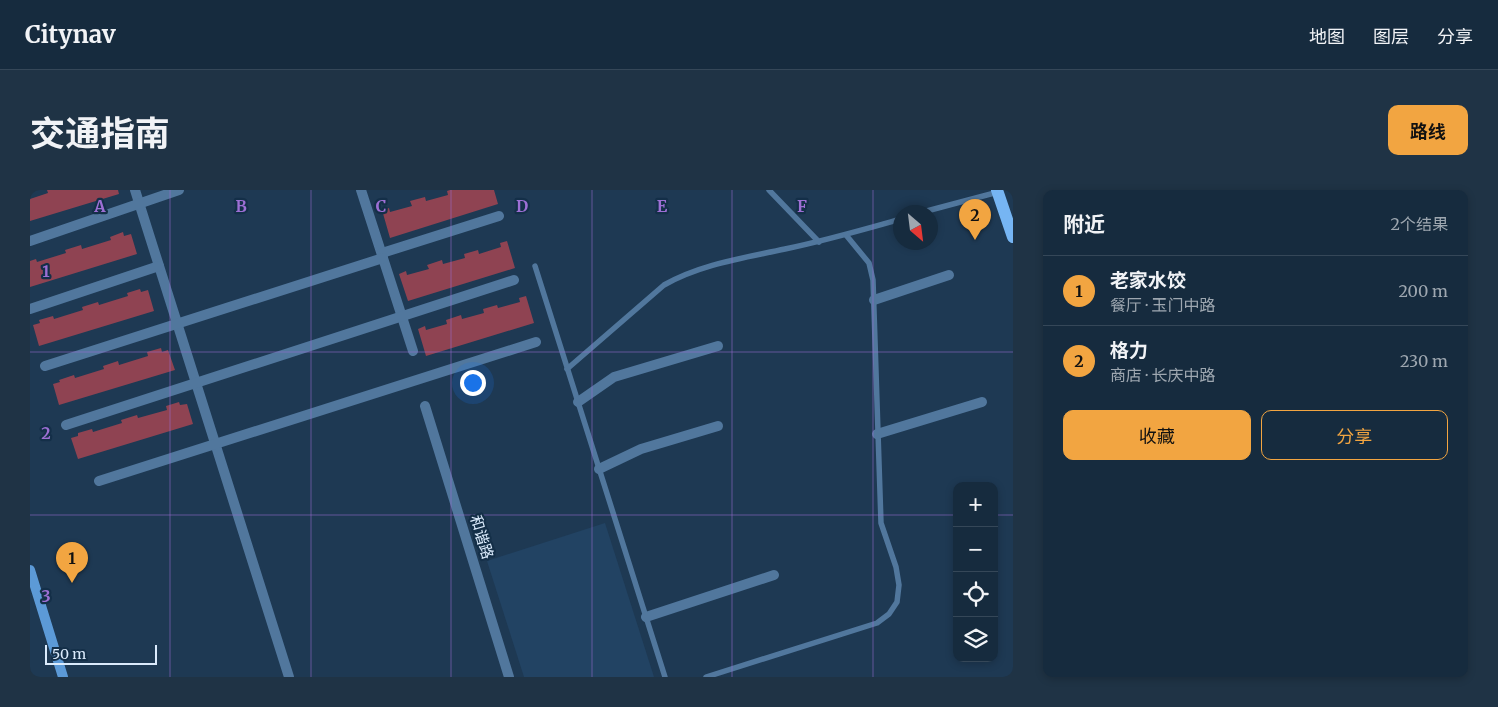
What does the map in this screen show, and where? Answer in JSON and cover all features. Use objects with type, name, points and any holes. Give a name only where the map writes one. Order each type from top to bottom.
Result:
[{"type":"main road","points":[[998,191],[1013,237]]},
{"type":"street","points":[[134,190],[289,677]]},
{"type":"street","points":[[30,241],[179,190]]},
{"type":"street","points":[[361,190],[413,351]]},
{"type":"street","points":[[45,366],[383,256],[499,216]]},
{"type":"street","points":[[30,309],[159,266]]},
{"type":"street","points":[[874,300],[949,275]]},
{"type":"street","points":[[66,425],[514,280]]},
{"type":"street","points":[[99,482],[536,342]]},
{"type":"street","points":[[578,402],[614,377],[718,346]]},
{"type":"street","points":[[877,434],[982,402]]},
{"type":"street","name":"和谐路","points":[[425,406],[510,677]]},
{"type":"street","points":[[599,469],[641,449],[718,426]]},
{"type":"street","points":[[30,570],[63,677]]},
{"type":"street","points":[[646,617],[774,575]]},
{"type":"lane","points":[[769,190],[819,242]]},
{"type":"lane","points":[[938,208],[998,191]]},
{"type":"lane","points":[[567,369],[664,285],[681,276],[706,267],[819,242],[893,221]]},
{"type":"lane","points":[[706,677],[877,623],[897,602],[899,585],[896,566],[881,523],[873,280],[868,263],[846,235]]},
{"type":"lane","points":[[535,266],[665,677]]},
{"type":"shaded area","points":[[605,523],[654,677],[524,677],[487,561]]},
{"type":"building","points":[[47,190],[118,190],[119,194],[30,221],[30,199],[48,193]]},
{"type":"building","points":[[494,190],[498,204],[390,238],[382,210],[389,208],[390,212],[412,206],[410,201],[425,197],[426,201],[448,195],[447,191]]},
{"type":"building","points":[[123,232],[124,236],[131,234],[137,254],[30,287],[30,261],[36,259],[37,262],[66,253],[65,250],[81,245],[82,249],[111,240],[110,237]]},
{"type":"building","points":[[507,241],[515,268],[408,301],[399,274],[406,271],[407,275],[429,269],[427,265],[442,260],[443,264],[465,258],[464,254],[478,250],[479,254],[501,247],[500,243]]},
{"type":"building","points":[[140,289],[141,292],[148,290],[154,311],[39,346],[33,325],[40,323],[39,320],[53,316],[54,319],[83,310],[82,307],[98,302],[99,305],[128,296],[127,293]]},
{"type":"building","points":[[526,296],[534,323],[426,356],[418,329],[425,326],[426,330],[447,324],[446,320],[461,315],[462,319],[484,313],[483,309],[497,305],[498,308],[520,302],[519,298]]},
{"type":"building","points":[[161,348],[162,352],[168,350],[175,370],[59,405],[53,384],[60,382],[59,380],[74,375],[75,378],[104,369],[103,366],[118,361],[119,365],[148,356],[147,352]]},
{"type":"building","points":[[179,402],[180,405],[187,404],[193,424],[78,459],[71,438],[78,436],[78,433],[92,429],[93,432],[122,423],[121,420],[137,415],[138,418],[167,410],[166,406]]},
{"type":"place","name":"格力","points":[[975,240]]},
{"type":"place","name":"老家水饺","points":[[72,583]]}]
